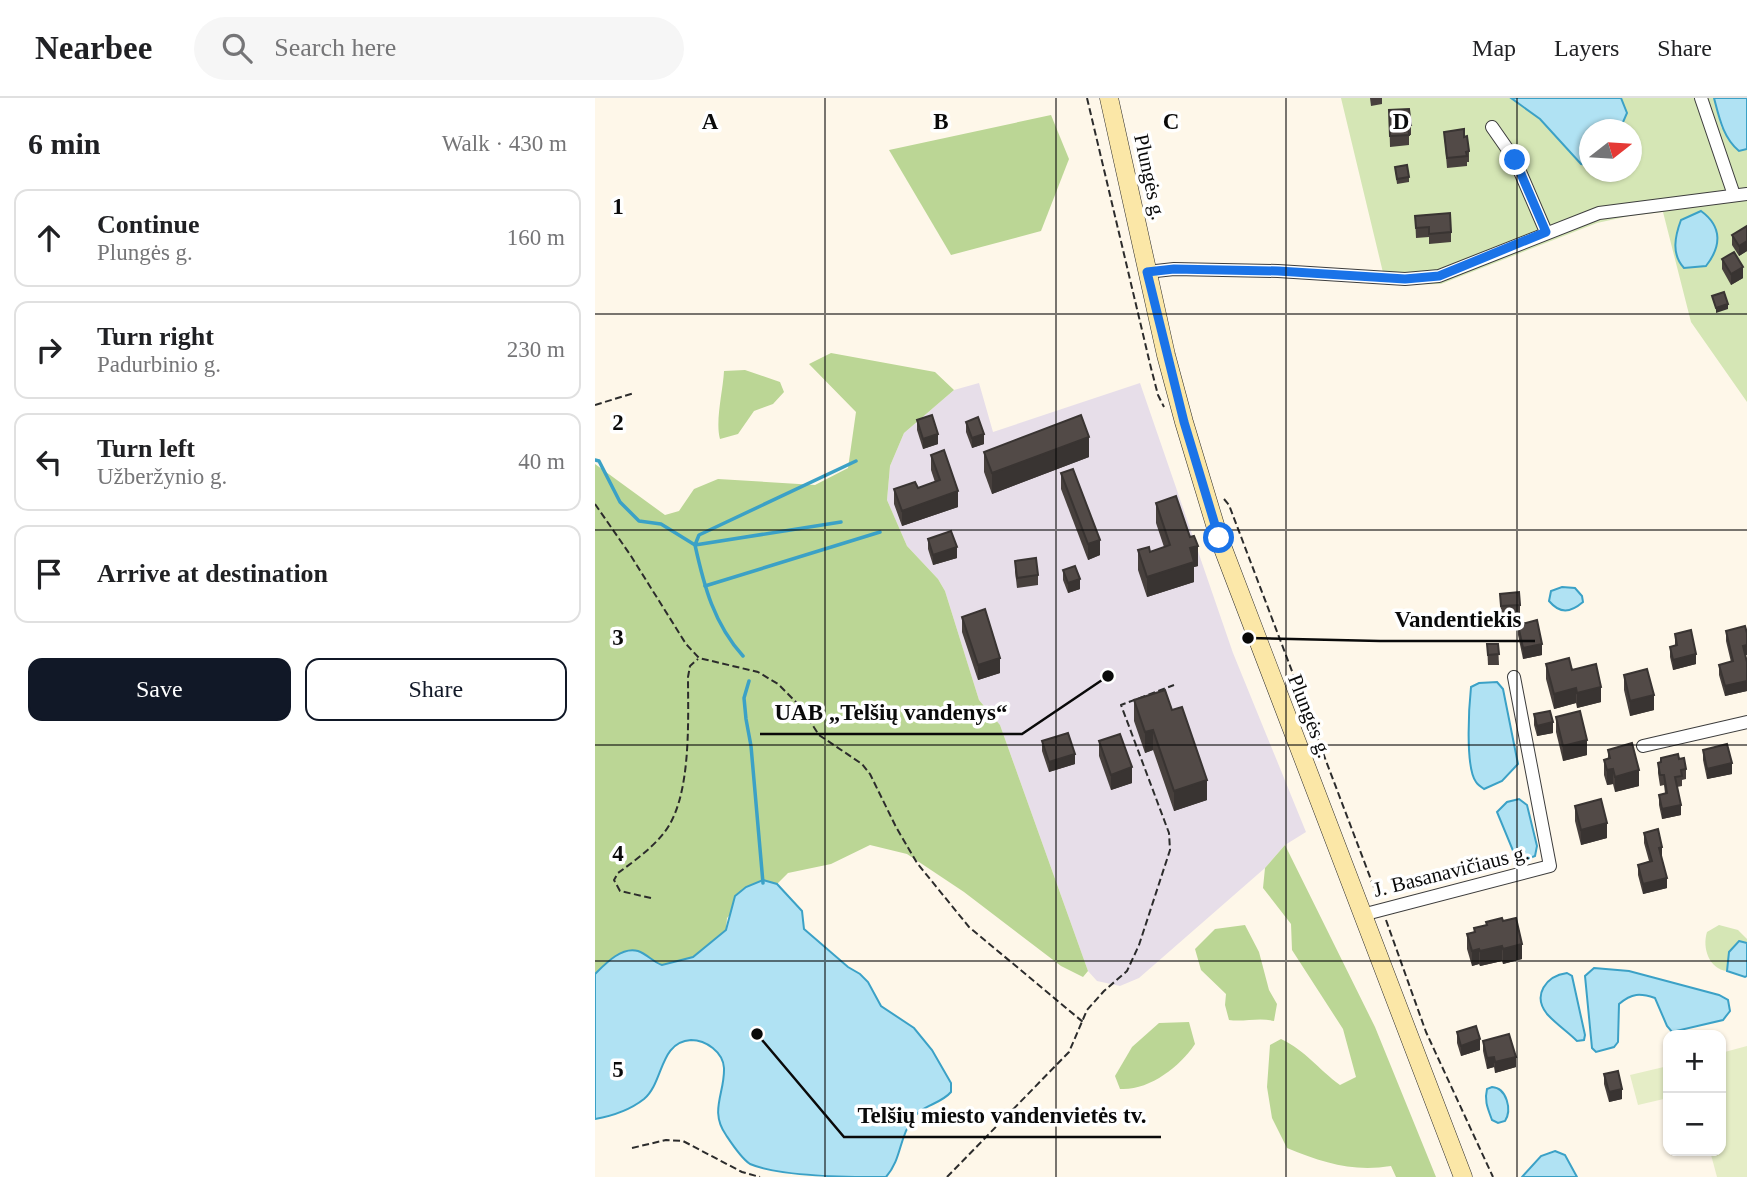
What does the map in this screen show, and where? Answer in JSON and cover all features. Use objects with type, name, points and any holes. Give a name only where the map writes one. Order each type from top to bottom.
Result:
[{"type":"main road","name":"Plungės g.","points":[[1109,98],[1147,272],[1184,422],[1207,498],[1239,595],[1463,1177]]},
{"type":"street","points":[[1147,272],[1174,269],[1278,271],[1405,279],[1439,276],[1598,213],[1741,195],[1700,98]]},
{"type":"street","points":[[1492,127],[1515,160],[1546,232]]},
{"type":"street","name":"J. Basanavičiaus g.","points":[[1362,915],[1550,866],[1514,677]]},
{"type":"street","points":[[1643,746],[1747,722]]},
{"type":"path","points":[[1087,98],[1154,381],[1161,402],[1168,412]]},
{"type":"path","points":[[595,405],[633,393]]},
{"type":"path","points":[[1207,498],[1219,496],[1229,505],[1426,1032],[1493,1177]]},
{"type":"path","points":[[595,504],[686,644],[699,658],[758,672],[778,684],[800,706],[819,735],[862,764],[870,774],[917,863],[969,927],[1083,1021]]},
{"type":"path","points":[[651,898],[620,891],[614,880],[618,873],[663,834],[673,819],[684,770],[688,677],[690,666],[699,658]]},
{"type":"path","points":[[947,1177],[1069,1052],[1087,1010],[1127,971],[1139,945],[1170,850],[1169,833],[1121,705],[1174,685]]},
{"type":"path","points":[[632,1148],[666,1140],[683,1141],[742,1172],[760,1177]]},
{"type":"shaded area","points":[[979,383],[993,432],[1140,383],[1233,653],[1306,832],[1285,845],[1265,868],[1139,978],[1120,986],[1097,981],[1088,971],[1000,725],[979,700],[945,591],[938,579],[907,546],[887,500],[890,466],[904,433],[954,390]]},
{"type":"green space","points":[[1341,98],[1511,98],[1540,119],[1579,162],[1579,182],[1642,182],[1642,119],[1624,119],[1627,113],[1621,98],[1714,98],[1721,127],[1739,151],[1747,149],[1747,402],[1691,322],[1663,212],[1597,223],[1441,284],[1386,285]]},
{"type":"green space","points":[[1051,115],[1069,159],[1041,231],[951,255],[889,150]]},
{"type":"green space","points":[[831,353],[935,372],[954,390],[904,433],[890,466],[887,500],[907,546],[938,579],[945,591],[979,700],[1000,725],[1088,971],[1083,977],[1061,966],[964,892],[907,854],[870,845],[831,864],[788,873],[777,884],[763,880],[727,918],[726,930],[693,957],[662,965],[646,956],[620,954],[595,974],[595,464],[665,515],[679,511],[694,489],[718,479],[815,485],[848,468],[856,412],[809,364]]},
{"type":"green space","points":[[745,370],[780,382],[784,392],[773,404],[754,411],[738,434],[720,439],[719,415],[724,371]]},
{"type":"green space","points":[[1285,845],[1375,1027],[1436,1177],[1396,1177],[1391,1166],[1351,1167],[1313,1158],[1287,1148],[1272,1118],[1267,1087],[1270,1045],[1281,1039],[1298,1049],[1340,1085],[1356,1077],[1343,1029],[1292,950],[1291,924],[1263,888],[1265,868]]},
{"type":"green space","points":[[1245,925],[1259,952],[1269,990],[1277,1004],[1274,1021],[1229,1020],[1225,1005],[1226,994],[1201,970],[1195,949],[1215,929]]},
{"type":"green space","points":[[1719,925],[1738,930],[1747,939],[1747,943],[1739,941],[1729,952],[1727,971],[1711,962],[1706,951],[1707,932]]},
{"type":"green space","points":[[1189,1022],[1195,1044],[1181,1061],[1152,1082],[1131,1089],[1120,1089],[1115,1076],[1132,1047],[1159,1023]]},
{"type":"green space","points":[[1747,1046],[1747,1177],[1717,1177],[1711,1156],[1726,1156],[1726,1052]]},
{"type":"green space","points":[[1663,1067],[1663,1099],[1638,1105],[1630,1075]]},
{"type":"water","points":[[1511,98],[1621,98],[1627,113],[1624,119],[1579,119],[1579,162],[1540,119]]},
{"type":"water","points":[[1714,98],[1747,98],[1747,149],[1739,151],[1729,140],[1722,127]]},
{"type":"water","points":[[1701,211],[1716,230],[1715,252],[1706,266],[1684,268],[1676,251],[1679,226],[1681,220]]},
{"type":"water","points":[[1562,587],[1575,588],[1582,596],[1583,602],[1569,610],[1557,608],[1549,601],[1551,591]]},
{"type":"water","points":[[1497,682],[1503,689],[1518,764],[1502,781],[1484,789],[1476,782],[1470,764],[1471,687],[1479,683]]},
{"type":"water","points":[[1519,799],[1527,805],[1537,846],[1535,856],[1525,860],[1516,858],[1497,812],[1507,802]]},
{"type":"water","points":[[763,880],[777,884],[802,911],[804,929],[868,982],[881,1006],[914,1028],[932,1050],[951,1083],[951,1092],[919,1112],[911,1121],[895,1164],[886,1177],[797,1174],[750,1164],[740,1155],[721,1126],[718,1110],[724,1068],[721,1057],[713,1048],[697,1041],[681,1042],[673,1048],[644,1099],[621,1112],[595,1119],[595,974],[614,957],[626,951],[638,951],[662,965],[693,957],[726,930],[735,896],[746,887]]},
{"type":"water","points":[[1739,941],[1747,943],[1745,977],[1727,971],[1729,952]]},
{"type":"water","points":[[1594,968],[1629,971],[1719,995],[1728,1000],[1730,1011],[1723,1020],[1670,1030],[1655,998],[1632,996],[1619,1004],[1618,1042],[1614,1047],[1596,1052],[1592,1048],[1585,976]]},
{"type":"water","points":[[1567,973],[1572,976],[1584,1040],[1577,1041],[1554,1021],[1547,1014],[1541,1000],[1541,993],[1547,982]]},
{"type":"water","points":[[1492,1087],[1505,1095],[1508,1106],[1505,1121],[1498,1123],[1492,1120],[1486,1101],[1487,1089]]},
{"type":"water","points":[[1555,1151],[1565,1155],[1577,1177],[1522,1177],[1541,1156]]},
{"type":"building","points":[[1409,109],[1409,135],[1390,136],[1389,110]]},
{"type":"building","points":[[1464,129],[1469,151],[1466,152],[1467,156],[1447,158],[1444,132]]},
{"type":"building","points":[[1407,165],[1409,177],[1397,179],[1395,167]]},
{"type":"building","points":[[1450,213],[1451,232],[1429,234],[1429,227],[1416,228],[1415,216]]},
{"type":"building","points":[[1747,226],[1747,241],[1739,246],[1732,235]]},
{"type":"building","points":[[1734,252],[1743,267],[1731,274],[1722,259]]},
{"type":"building","points":[[1724,292],[1728,304],[1716,308],[1712,296]]},
{"type":"building","points":[[932,415],[938,434],[923,439],[917,420]]},
{"type":"building","points":[[1081,415],[1089,437],[992,473],[984,452]]},
{"type":"building","points":[[978,417],[984,434],[972,438],[966,422]]},
{"type":"building","points":[[944,450],[958,491],[902,511],[894,489],[915,482],[918,488],[940,480],[931,455]]},
{"type":"building","points":[[1073,469],[1100,540],[1088,544],[1061,473]]},
{"type":"building","points":[[1176,496],[1190,537],[1194,536],[1198,546],[1190,548],[1194,562],[1147,577],[1138,550],[1149,547],[1150,552],[1170,545],[1156,503]]},
{"type":"building","points":[[951,531],[957,547],[933,555],[928,539]]},
{"type":"building","points":[[1036,558],[1038,575],[1017,578],[1015,561]]},
{"type":"building","points":[[1075,566],[1080,579],[1068,583],[1063,570]]},
{"type":"building","points":[[1519,592],[1520,605],[1501,606],[1500,594]]},
{"type":"building","points":[[985,609],[1000,658],[978,665],[962,617]]},
{"type":"building","points":[[1537,620],[1542,644],[1523,648],[1518,625]]},
{"type":"building","points":[[1745,626],[1747,645],[1743,646],[1747,662],[1747,681],[1725,686],[1719,665],[1733,661],[1726,631]]},
{"type":"building","points":[[1691,630],[1696,654],[1673,660],[1670,647],[1677,645],[1675,634]]},
{"type":"building","points":[[1487,644],[1498,644],[1499,654],[1488,655]]},
{"type":"building","points":[[1569,658],[1572,670],[1596,664],[1601,687],[1577,693],[1576,688],[1554,694],[1546,664]]},
{"type":"building","points":[[1647,669],[1654,695],[1630,701],[1624,675]]},
{"type":"building","points":[[1165,690],[1172,710],[1182,707],[1207,780],[1174,791],[1153,730],[1145,732],[1134,700]]},
{"type":"building","points":[[1550,711],[1553,722],[1537,726],[1534,714]]},
{"type":"building","points":[[1580,711],[1587,740],[1563,746],[1556,717]]},
{"type":"building","points":[[1068,733],[1075,754],[1049,762],[1042,741]]},
{"type":"building","points":[[1120,734],[1132,767],[1111,775],[1099,741]]},
{"type":"building","points":[[1632,743],[1639,770],[1615,777],[1613,769],[1607,770],[1604,760],[1610,758],[1608,750]]},
{"type":"building","points":[[1727,744],[1732,763],[1707,769],[1703,750]]},
{"type":"building","points":[[1678,754],[1679,759],[1684,758],[1686,769],[1681,770],[1682,776],[1675,777],[1681,805],[1662,809],[1659,795],[1667,793],[1664,775],[1660,775],[1658,763],[1661,758]]},
{"type":"building","points":[[1601,799],[1607,823],[1581,830],[1575,806]]},
{"type":"building","points":[[1658,829],[1662,847],[1659,848],[1667,878],[1643,884],[1638,865],[1652,861],[1644,833]]},
{"type":"building","points":[[1502,918],[1503,921],[1516,918],[1522,944],[1503,949],[1502,946],[1472,951],[1467,934],[1475,932],[1474,928],[1487,925],[1486,922]]},
{"type":"building","points":[[1476,1026],[1480,1039],[1461,1046],[1457,1032]]},
{"type":"building","points":[[1509,1034],[1516,1057],[1495,1062],[1494,1057],[1487,1058],[1483,1041]]},
{"type":"building","points":[[1618,1071],[1622,1089],[1609,1092],[1604,1074]]},
{"type":"waterway","points":[[595,460],[599,461],[620,502],[639,521],[661,524],[695,545],[706,590],[717,618],[743,656]]},
{"type":"waterway","points":[[841,522],[695,545],[699,535],[856,461]]},
{"type":"waterway","points":[[705,586],[880,532]]},
{"type":"waterway","points":[[749,681],[744,698],[763,883]]},
{"type":"place","name":"Vandentiekis","points":[[1248,638]]},
{"type":"place","name":"UAB „Telšių vandenys“","points":[[1108,676]]},
{"type":"place","name":"Telšių miesto vandenvietės tv.","points":[[757,1034]]},
{"type":"route","points":[[1219,538],[1184,422],[1147,272],[1174,269],[1278,271],[1405,279],[1439,276],[1546,232],[1515,160]]}]
